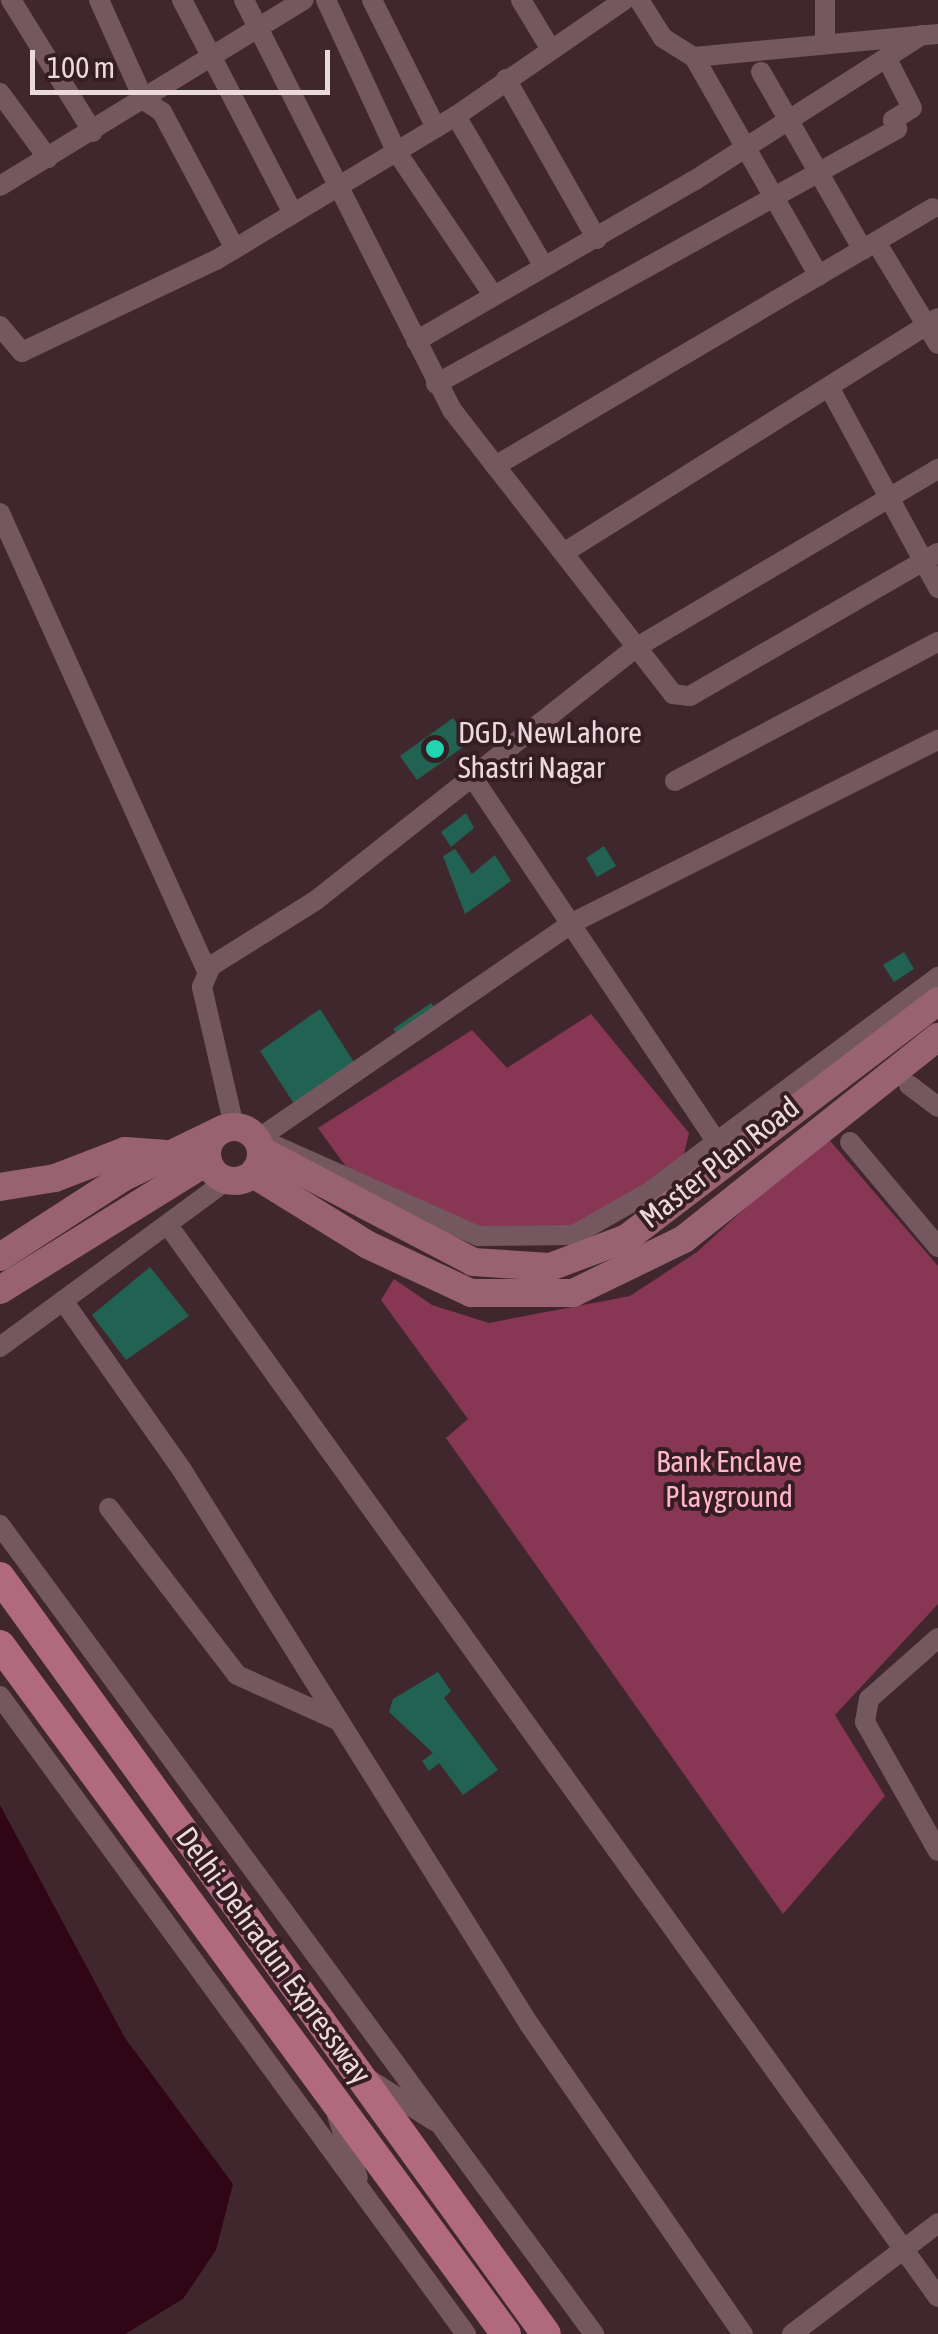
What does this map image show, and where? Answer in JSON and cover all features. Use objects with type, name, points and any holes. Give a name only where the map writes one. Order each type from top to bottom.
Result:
[{"type":"highway","name":"Delhi-Dehradun Expressway","points":[[0,1577],[546,2334]]},
{"type":"highway","name":"Delhi-Dehradun Expressway","points":[[0,1646],[332,2101],[376,2185],[506,2334]]},
{"type":"main road","points":[[0,1186],[55,1178],[125,1151],[238,1151],[472,1262],[550,1267],[627,1238],[774,1111],[938,1001]]},
{"type":"main road","name":"Master Plan Road","points":[[238,1151],[368,1246],[471,1293],[572,1293],[684,1238],[938,1037]]},
{"type":"main road","points":[[0,1290],[238,1151]]},
{"type":"main road","points":[[0,1258],[164,1154]]},
{"type":"street","points":[[11,0],[93,132]]},
{"type":"street","points":[[100,0],[144,100],[162,112],[235,249]]},
{"type":"street","points":[[182,0],[293,213]]},
{"type":"street","points":[[244,0],[436,384],[494,466],[673,694],[690,696],[931,558]]},
{"type":"street","points":[[0,186],[304,0]]},
{"type":"street","points":[[326,0],[396,151],[492,295]]},
{"type":"street","points":[[372,0],[436,128]]},
{"type":"street","points":[[521,0],[550,48]]},
{"type":"street","points":[[0,326],[22,352],[235,249],[456,116],[624,0]]},
{"type":"street","points":[[639,0],[663,38],[694,57],[819,276]]},
{"type":"street","points":[[825,0],[825,43]]},
{"type":"street","points":[[694,57],[930,34]]},
{"type":"street","points":[[416,341],[597,239],[930,34]]},
{"type":"street","points":[[436,384],[822,177],[897,129],[893,120],[912,108],[887,59]]},
{"type":"street","points":[[565,552],[829,387],[934,329],[822,177],[761,72]]},
{"type":"street","points":[[506,79],[597,239]]},
{"type":"street","points":[[0,93],[48,158]]},
{"type":"street","points":[[456,116],[543,266]]},
{"type":"street","points":[[494,466],[933,208]]},
{"type":"street","points":[[829,387],[888,500],[931,558],[938,588]]},
{"type":"street","points":[[238,1151],[202,987],[207,971],[472,778],[637,646],[938,469]]},
{"type":"street","points":[[0,513],[207,971]]},
{"type":"street","points":[[675,781],[938,642]]},
{"type":"street","points":[[0,1348],[170,1228],[238,1151],[572,923],[938,740]]},
{"type":"street","points":[[472,778],[716,1141]]},
{"type":"street","points":[[238,1151],[311,1156],[406,1210],[516,1241],[574,1235],[716,1141],[774,1111],[938,976]]},
{"type":"street","points":[[909,1085],[938,1107]]},
{"type":"street","points":[[850,1142],[938,1247]]},
{"type":"street","points":[[170,1228],[938,2297]]},
{"type":"street","points":[[64,1302],[182,1470],[336,1720],[743,2334]]},
{"type":"street","points":[[109,1508],[237,1675],[336,1720]]},
{"type":"street","points":[[0,1525],[594,2334]]},
{"type":"street","points":[[938,1638],[869,1700],[865,1722],[938,1851]]},
{"type":"street","points":[[0,1696],[311,2125],[376,2185]]},
{"type":"street","points":[[392,2056],[412,2145]]},
{"type":"street","points":[[364,2077],[443,2127]]},
{"type":"street","points":[[332,2101],[348,2150]]},
{"type":"street","points":[[311,2125],[348,2150],[376,2185],[466,2334]]},
{"type":"street","points":[[792,2334],[907,2251],[938,2223]]},
{"type":"green space","points":[[591,1014],[689,1133],[682,1162],[574,1235],[499,1240],[347,1168],[318,1128],[472,1030],[507,1068]]},
{"type":"green space","name":"Bank Enclave Playground","points":[[825,1135],[938,1266],[938,1604],[835,1715],[885,1796],[783,1914],[446,1438],[468,1419],[381,1300],[394,1279],[432,1305],[489,1323],[630,1296],[697,1252]]},
{"type":"shaded area","points":[[0,1805],[125,2038],[233,2184],[216,2250],[183,2299],[125,2334],[0,2334]]},
{"type":"building","name":"DGD, NewLahore Shastri Nagar","points":[[453,718],[470,742],[417,780],[400,756]]},
{"type":"building","points":[[466,813],[474,828],[451,847],[441,832]]},
{"type":"building","points":[[604,846],[616,866],[597,877],[586,858]]},
{"type":"building","points":[[455,849],[472,874],[495,855],[511,881],[465,914],[443,856]]},
{"type":"building","points":[[904,952],[914,969],[894,982],[883,965]]},
{"type":"building","points":[[431,1003],[439,1013],[401,1039],[393,1029]]},
{"type":"building","points":[[320,1009],[359,1070],[298,1110],[260,1051]]},
{"type":"building","points":[[150,1267],[189,1316],[126,1360],[92,1315]]},
{"type":"building","points":[[438,1672],[451,1691],[444,1698],[498,1770],[463,1795],[439,1763],[429,1771],[422,1761],[433,1753],[389,1712],[393,1699]]},
{"type":"place","name":"DGD, NewLahore Shastri Nagar","points":[[435,749]]}]
